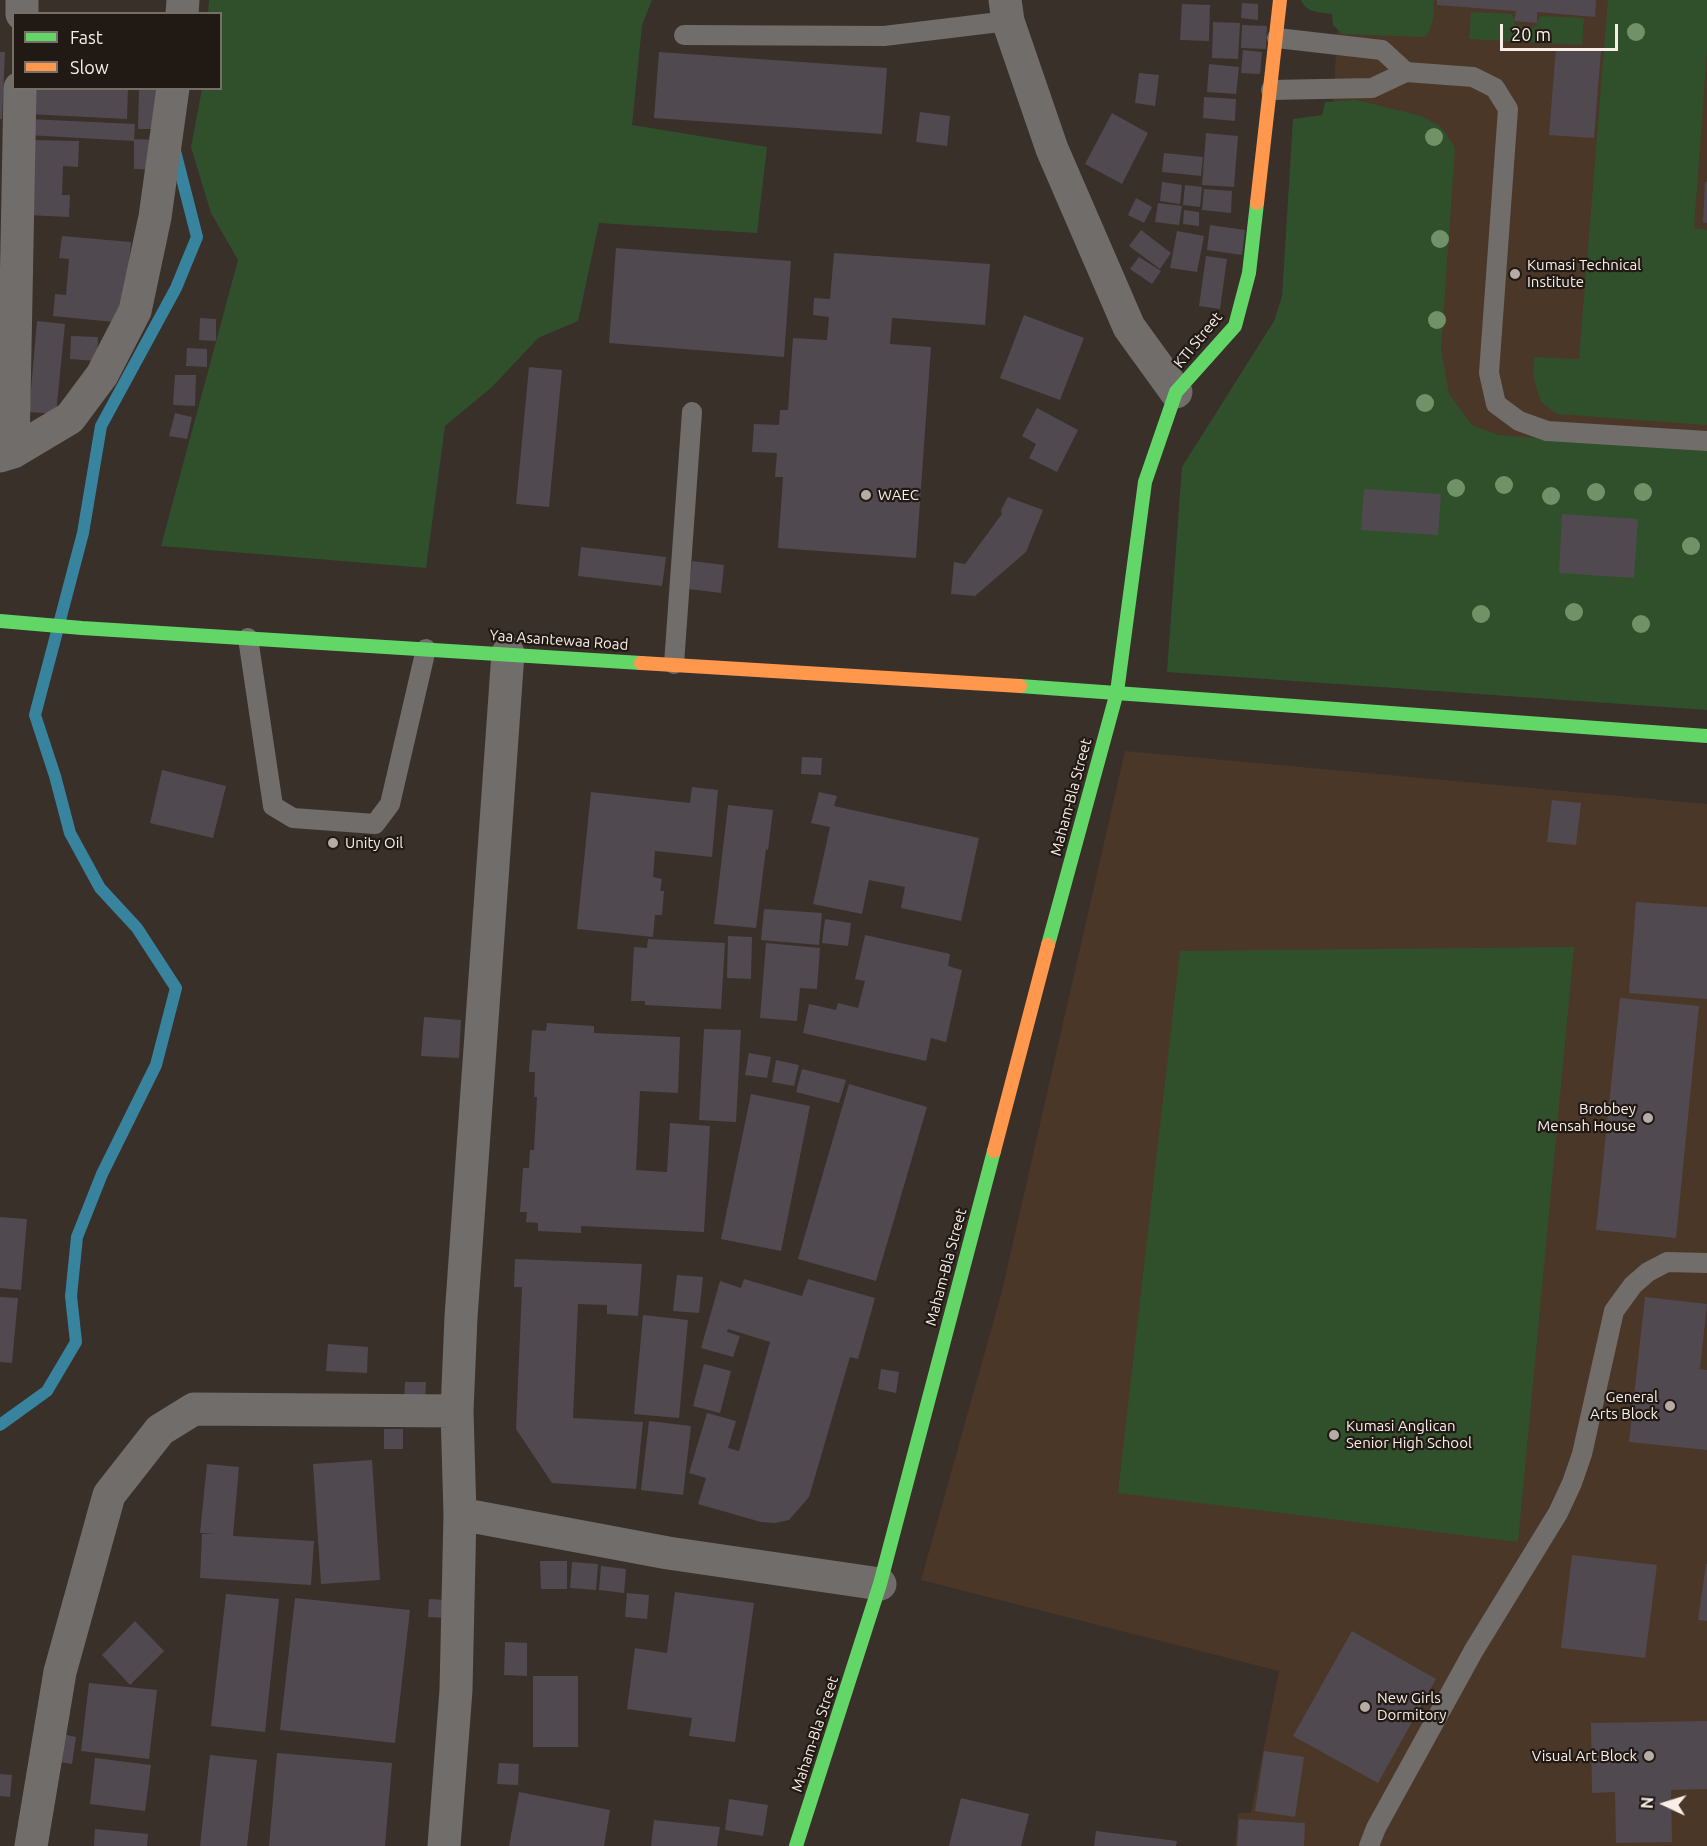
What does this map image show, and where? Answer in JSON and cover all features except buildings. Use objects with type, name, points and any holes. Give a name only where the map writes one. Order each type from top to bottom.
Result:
[{"type":"street","name":"KTI Street","points":[[1117,693],[1145,482],[1176,392],[1235,326],[1249,273],[1280,0]]},
{"type":"street","points":[[1007,10],[1052,149],[1129,327],[1176,392]]},
{"type":"street","points":[[7,454],[20,90]]},
{"type":"street","points":[[7,454],[70,418],[102,375],[135,311],[155,217],[174,90]]},
{"type":"street","name":"Yaa Asantewaa Road","points":[[1,621],[1117,693],[1707,736]]},
{"type":"street","points":[[444,1846],[456,1690],[460,1514],[457,1412],[461,1317],[508,653]]},
{"type":"street","name":"Maham-Bla Street","points":[[796,1846],[880,1584],[1117,693]]},
{"type":"street","points":[[31,1846],[60,1672],[110,1495],[160,1430],[194,1409],[457,1412]]},
{"type":"street","points":[[460,1514],[668,1553],[880,1584]]},
{"type":"lane","points":[[684,35],[884,36],[1007,10]]},
{"type":"lane","points":[[1277,38],[1382,50],[1406,72]]},
{"type":"lane","points":[[1271,90],[1372,88],[1406,72],[1473,77],[1495,88],[1508,109],[1489,373],[1496,404],[1519,421],[1546,431],[1707,441]]},
{"type":"lane","points":[[674,664],[692,412]]},
{"type":"lane","points":[[248,638],[273,807],[293,818],[375,824],[390,804],[426,649]]},
{"type":"lane","points":[[1369,1846],[1376,1828],[1474,1650],[1558,1513],[1572,1483],[1582,1454],[1614,1311],[1633,1285],[1657,1267],[1667,1262],[1707,1263]]},
{"type":"shaded area","name":"Kumasi Technical Institute","points":[[1339,0],[1707,0],[1707,662],[1308,547]]},
{"type":"shaded area","name":"Kumasi Anglican Senior High School","points":[[1125,751],[1707,804],[1707,1846],[1235,1846],[1238,1813],[1251,1813],[1279,1671],[921,1580],[1002,1291]]},
{"type":"green space","points":[[209,0],[652,0],[642,25],[632,125],[767,147],[757,233],[599,223],[578,321],[538,338],[492,387],[445,426],[426,568],[161,546],[238,260],[211,213],[191,147],[202,90],[222,90],[222,12],[208,12]]},
{"type":"green space","points":[[1301,0],[1434,0],[1433,20],[1424,37],[1343,34],[1333,25],[1332,14],[1310,10]]},
{"type":"green space","points":[[1608,0],[1707,0],[1707,50],[1694,228],[1707,230],[1707,425],[1557,414],[1541,402],[1533,377],[1534,357],[1579,359]]},
{"type":"green space","points":[[1471,12],[1512,14],[1515,24],[1526,30],[1536,26],[1540,16],[1584,18],[1582,45],[1469,39]]},
{"type":"green space","points":[[1356,100],[1422,116],[1442,128],[1455,148],[1441,350],[1449,394],[1472,425],[1498,435],[1707,451],[1707,710],[1167,672],[1182,467],[1274,321],[1282,297],[1293,119],[1322,115],[1325,102]]},
{"type":"green space","points":[[1574,947],[1518,1542],[1118,1493],[1180,951]]},
{"type":"waterway","points":[[0,1425],[47,1391],[76,1342],[71,1296],[77,1237],[102,1174],[156,1065],[176,988],[137,928],[100,888],[70,833],[55,776],[35,715],[83,533],[101,426],[176,288],[197,237],[175,151]]},
{"type":"traffic: fast","points":[[1048,945],[1117,692],[1145,482],[1176,392],[1235,326],[1249,273],[1257,203]]},
{"type":"traffic: fast","points":[[0,621],[641,663]]},
{"type":"traffic: fast","points":[[1020,686],[1707,736]]},
{"type":"traffic: fast","points":[[796,1846],[880,1584],[994,1151]]},
{"type":"traffic: slow","points":[[1257,203],[1280,0]]},
{"type":"traffic: slow","points":[[641,663],[1020,686]]},
{"type":"traffic: slow","points":[[994,1151],[1048,945]]},
{"type":"place","name":"Kumasi Technical Institute","points":[[1515,274]]},
{"type":"place","name":"WAEC","points":[[866,495]]},
{"type":"place","name":"Unity Oil","points":[[333,843]]},
{"type":"place","name":"Brobbey Mensah House","points":[[1648,1118]]},
{"type":"place","name":"General Arts Block","points":[[1670,1406]]},
{"type":"place","name":"Kumasi Anglican Senior High School","points":[[1334,1435]]},
{"type":"place","name":"New Girls Dormitory","points":[[1365,1707]]},
{"type":"place","name":"Visual Art Block","points":[[1649,1756]]}]
